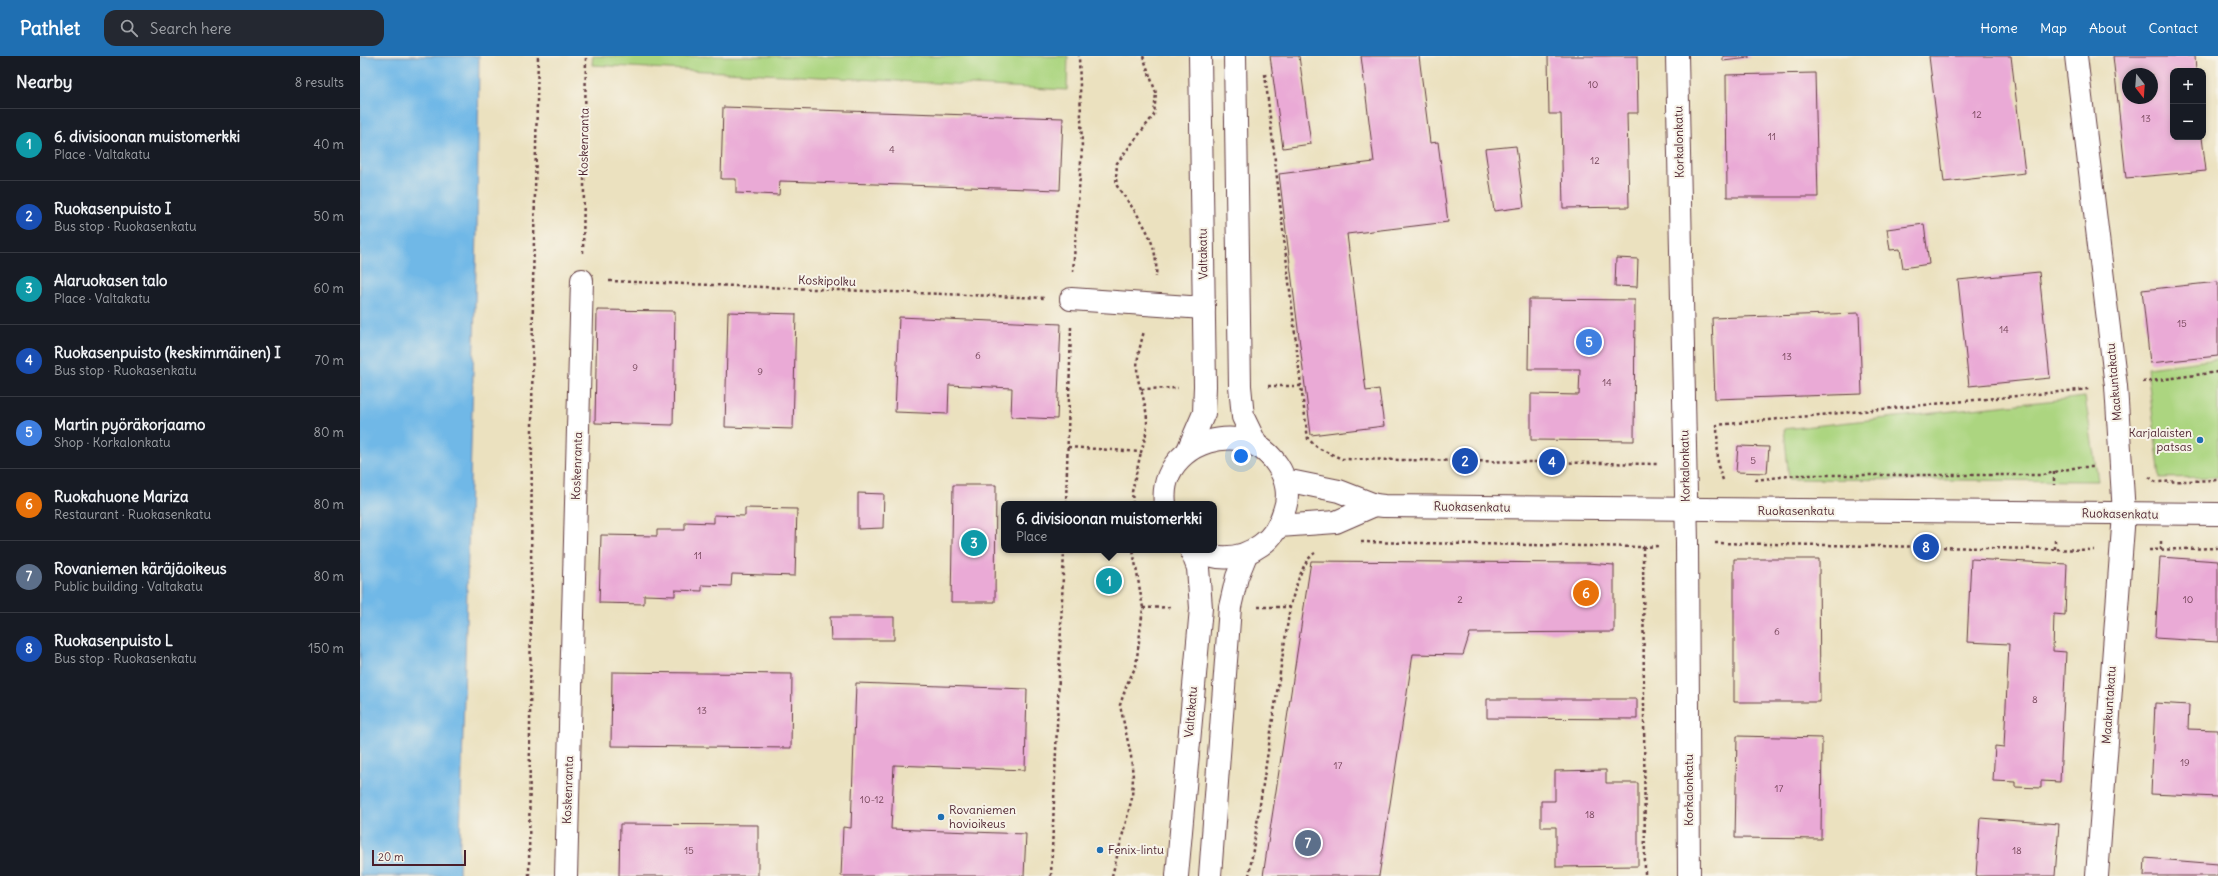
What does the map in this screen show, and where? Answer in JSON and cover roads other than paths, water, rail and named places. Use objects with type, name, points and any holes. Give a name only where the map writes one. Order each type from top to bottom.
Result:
[{"type":"street","name":"Valtakatu","points":[[1188,450],[1204,413],[1205,386],[1200,56]]},
{"type":"street","points":[[1204,553],[1216,558],[1230,558],[1246,555],[1262,544],[1279,526],[1288,493],[1285,480],[1280,469],[1257,446],[1243,417],[1240,386],[1235,56]]},
{"type":"street","name":"Korkalonkatu","points":[[1677,56],[1687,543],[1689,876]]},
{"type":"street","name":"Maakuntakatu","points":[[2076,56],[2116,386],[2124,514],[2120,550],[2097,876]]},
{"type":"street","name":"Koskenranta","points":[[566,876],[582,280]]},
{"type":"street","points":[[1071,299],[1204,308]]},
{"type":"street","points":[[1165,501],[1164,490],[1172,469],[1188,450],[1217,440],[1238,439],[1257,446]]},
{"type":"street","name":"Ruokasenkatu","points":[[1285,480],[1339,491],[1375,506],[2218,514]]},
{"type":"street","name":"Ruokasenkatu","points":[[1279,526],[1336,522],[1375,506]]},
{"type":"street","name":"Valtakatu","points":[[1177,876],[1201,608],[1198,568],[1192,553]]},
{"type":"street","points":[[1210,876],[1230,607],[1237,577],[1246,555]]},
{"type":"water","points":[[360,56],[479,56],[477,232],[459,876],[360,876]]},
{"type":"place","name":"Martin pyöräkorjaamo","points":[[1589,342]]},
{"type":"place","name":"Karjalaisten patsas","points":[[2200,440]]},
{"type":"place","name":"Ruokasenpuisto I","points":[[1465,461]]},
{"type":"place","name":"Ruokasenpuisto (keskimmäinen) I","points":[[1552,462]]},
{"type":"place","name":"Alaruokasen talo","points":[[974,543]]},
{"type":"place","name":"Ruokasenpuisto L","points":[[1926,547]]},
{"type":"place","name":"6. divisioonan muistomerkki","points":[[1109,581]]},
{"type":"place","name":"Ruokahuone Mariza","points":[[1586,593]]},
{"type":"place","name":"Rovaniemen hovioikeus","points":[[941,817]]},
{"type":"place","name":"Rovaniemen käräjäoikeus","points":[[1308,843]]},
{"type":"place","name":"Fenix-lintu","points":[[1100,850]]}]
